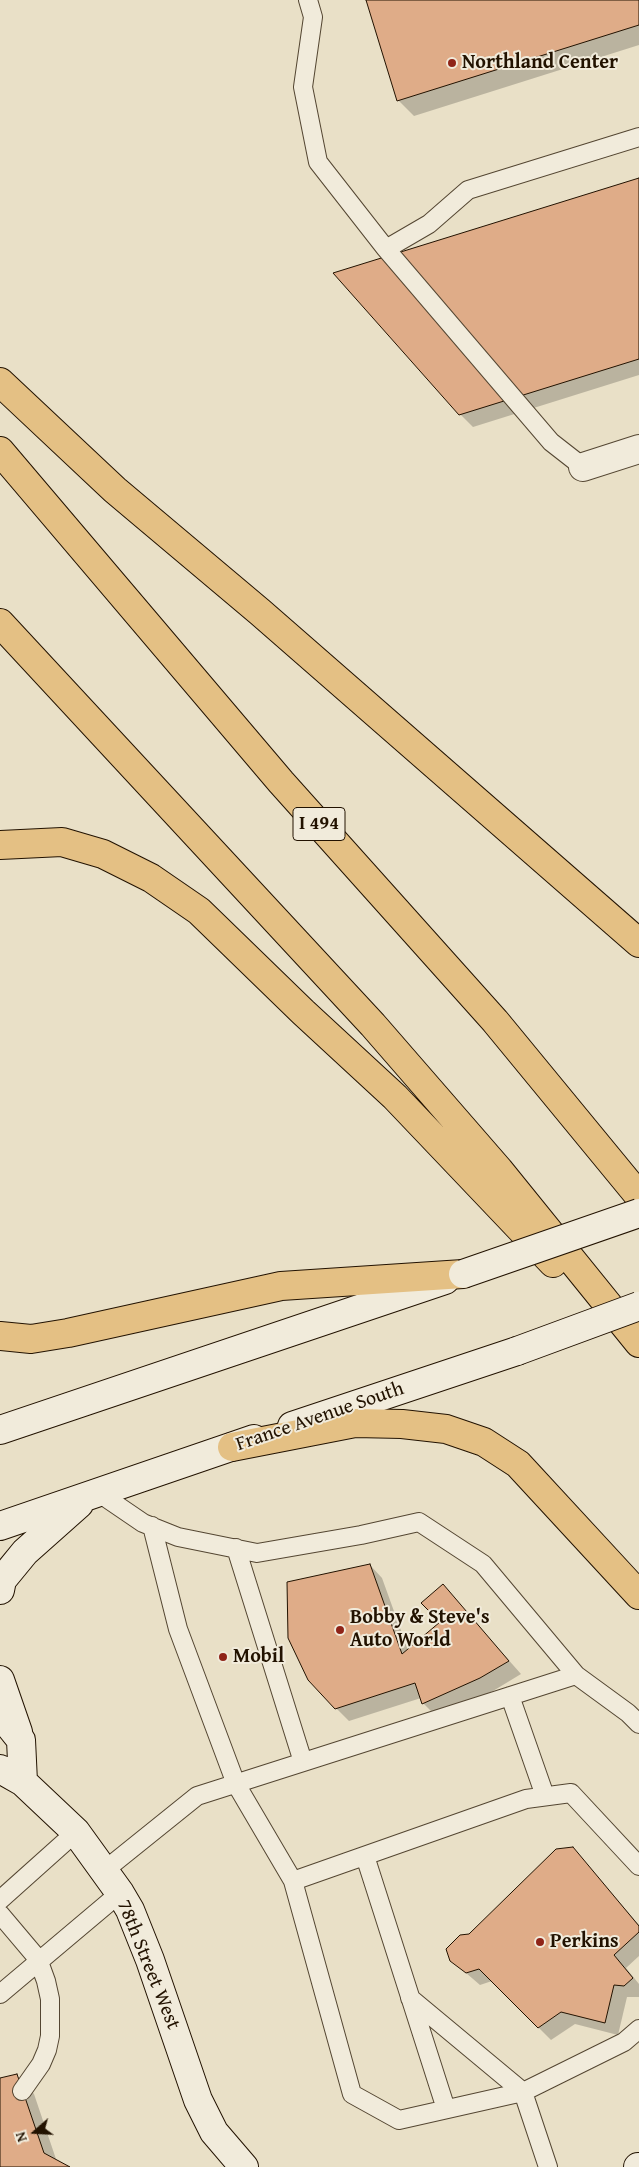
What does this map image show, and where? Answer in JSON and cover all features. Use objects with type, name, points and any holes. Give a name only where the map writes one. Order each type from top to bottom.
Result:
[{"type":"highway","points":[[0,382],[115,490],[260,612],[639,943]]},
{"type":"highway","name":"I 494","points":[[0,451],[281,782],[495,1021],[639,1196]]},
{"type":"highway","points":[[0,623],[373,1025],[499,1170],[639,1343]]},
{"type":"highway","points":[[0,844],[62,842],[103,854],[151,878],[199,911],[303,1012],[395,1097],[639,1355]]},
{"type":"highway","points":[[0,1336],[31,1339],[281,1286],[463,1274]]},
{"type":"highway","points":[[232,1447],[355,1423],[402,1424],[446,1429],[484,1442],[518,1464],[639,1595]]},
{"type":"main road","points":[[583,467],[639,449]]},
{"type":"main road","points":[[0,1430],[639,1213]]},
{"type":"main road","name":"France Avenue South","points":[[0,1526],[517,1351],[639,1306]]},
{"type":"main road","points":[[0,1590],[2,1580],[25,1552],[92,1495]]},
{"type":"main road","name":"78th Street West","points":[[0,1680],[21,1740],[11,1775],[76,1832],[120,1892],[130,1910],[150,1960],[198,2100],[214,2132],[243,2167]]},
{"type":"main road","points":[[0,1714],[21,1740]]},
{"type":"lane","points":[[308,0],[313,16],[303,87],[318,162],[386,249],[551,442],[583,467]]},
{"type":"lane","points":[[386,249],[429,224],[468,190],[639,137]]},
{"type":"lane","points":[[92,1495],[152,1526],[178,1537],[257,1553],[361,1535],[418,1522],[483,1564],[576,1675],[628,1713],[639,1724]]},
{"type":"lane","points":[[152,1526],[178,1629],[236,1784],[293,1881],[352,2094],[398,2120],[523,2092],[624,2042],[639,2029]]},
{"type":"lane","points":[[236,1548],[303,1762]]},
{"type":"lane","points":[[105,1870],[197,1796],[576,1675]]},
{"type":"lane","points":[[510,1696],[545,1796]]},
{"type":"lane","points":[[293,1881],[526,1799],[571,1793],[639,1866]]},
{"type":"lane","points":[[0,1900],[76,1832]]},
{"type":"lane","points":[[365,1856],[446,2109]]},
{"type":"lane","points":[[0,1994],[38,1959],[120,1892]]},
{"type":"lane","points":[[0,1914],[38,1959],[50,2000],[50,2036],[41,2064],[22,2090]]},
{"type":"lane","points":[[410,1998],[523,2092],[548,2167]]},
{"type":"building","name":"Northland Center","points":[[366,0],[639,0],[639,25],[397,101]]},
{"type":"building","points":[[639,178],[639,359],[459,415],[333,273]]},
{"type":"building","name":"Bobby & Steve's Auto World","points":[[370,1564],[402,1654],[440,1622],[421,1603],[443,1584],[509,1661],[480,1678],[422,1704],[415,1683],[335,1709],[308,1680],[288,1638],[287,1582]]},
{"type":"building","name":"Perkins","points":[[573,1847],[639,1926],[639,1932],[614,1955],[633,1978],[624,1986],[614,1985],[605,2023],[561,2012],[538,2028],[479,1969],[466,1973],[450,1961],[446,1949],[460,1935],[469,1934],[556,1849]]},
{"type":"building","points":[[17,2074],[44,2153],[70,2167],[0,2167],[0,2078]]},
{"type":"place","name":"Northland Center","points":[[452,63]]},
{"type":"place","name":"Bobby & Steve's Auto World","points":[[340,1630]]},
{"type":"place","name":"Mobil","points":[[223,1657]]},
{"type":"place","name":"Perkins","points":[[540,1942]]}]
